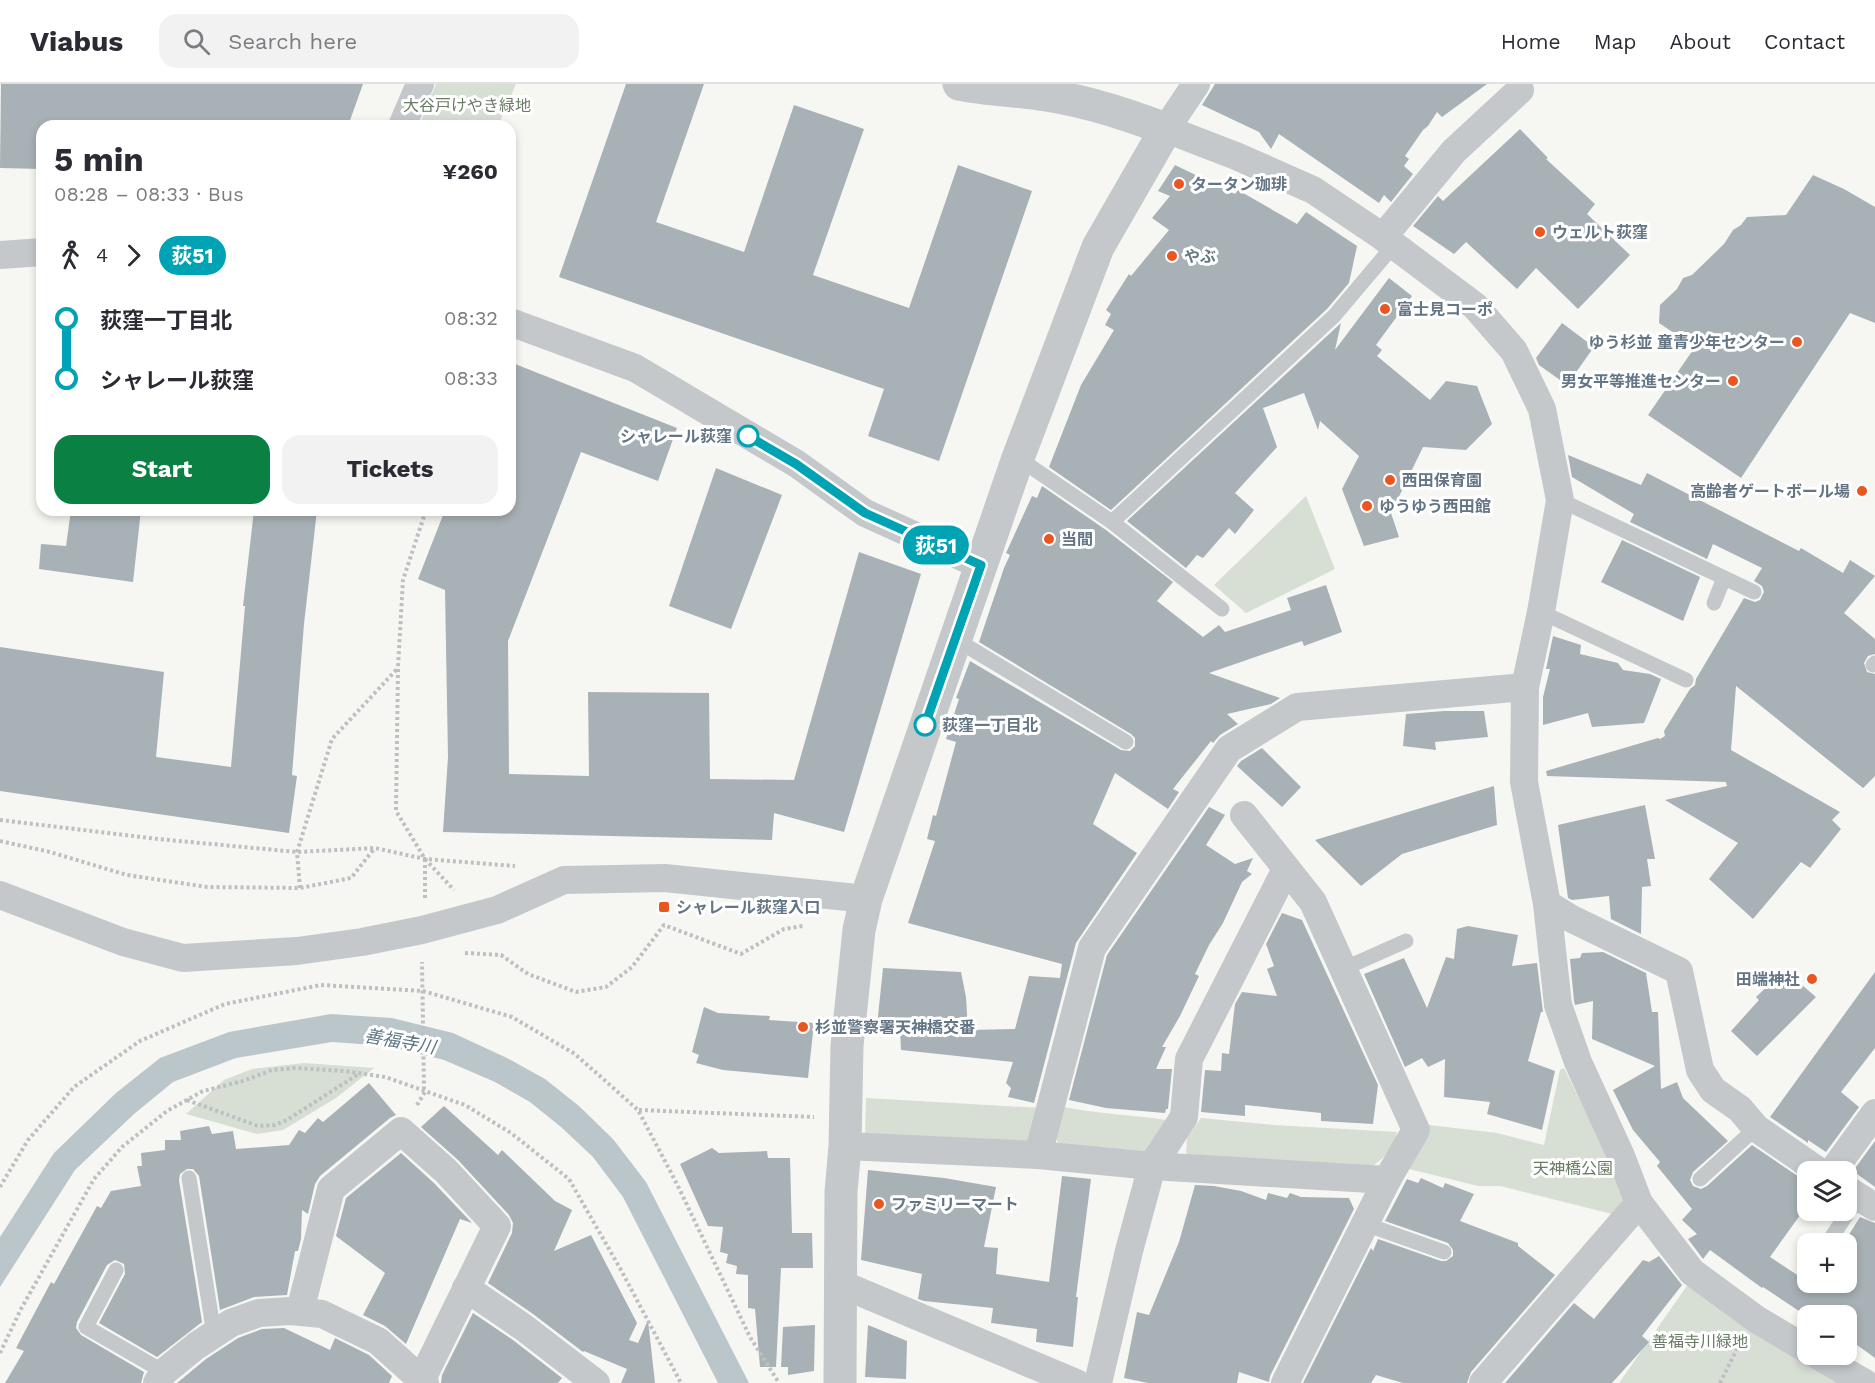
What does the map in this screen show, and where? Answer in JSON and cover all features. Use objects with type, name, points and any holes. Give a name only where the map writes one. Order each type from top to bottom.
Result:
[{"type":"street","points":[[405,120],[420,84]]},
{"type":"street","points":[[959,84],[981,88],[1047,89],[1166,129],[1314,190],[1389,241],[1474,306],[1514,351],[1542,409],[1560,500],[1541,612],[1525,687],[1524,782],[1547,904],[1558,1005],[1578,1062],[1621,1156],[1639,1203],[1692,1272],[1756,1319],[1797,1343]]},
{"type":"street","points":[[840,1383],[841,1192],[847,1046],[859,930],[866,899],[1018,458],[1098,246],[1166,129],[1196,84]]},
{"type":"street","points":[[1389,241],[1454,151],[1521,86]]},
{"type":"street","points":[[0,255],[36,252]]},
{"type":"street","points":[[516,324],[634,368],[796,464],[865,513],[981,565]]},
{"type":"street","points":[[1038,1155],[1092,948],[1229,749],[1296,707],[1525,687]]},
{"type":"street","points":[[1244,815],[1313,902],[1416,1130],[1387,1180],[1285,1383]]},
{"type":"street","points":[[1098,1383],[1152,1166],[1184,1117],[1189,1059],[1286,869]]},
{"type":"street","points":[[0,895],[123,942],[183,958],[297,951],[362,942],[422,930],[497,909],[564,880],[665,878],[866,899]]},
{"type":"street","points":[[1547,904],[1570,918],[1679,971],[1700,1070],[1713,1090],[1740,1109],[1756,1128],[1804,1161]]},
{"type":"street","points":[[1840,1161],[1875,1113]]},
{"type":"street","points":[[160,1378],[196,1346],[231,1323],[259,1313],[300,1311],[322,1314],[378,1341],[422,1382],[497,1226],[446,1171],[401,1131],[331,1189],[300,1311]]},
{"type":"street","points":[[845,1132],[1152,1166],[1387,1180]]},
{"type":"street","points":[[1483,1383],[1639,1203]]},
{"type":"street","points":[[841,1284],[1076,1383]]},
{"type":"street","points":[[466,1288],[523,1327],[596,1383]]},
{"type":"street","points":[[1834,1365],[1865,1383]]},
{"type":"lane","points":[[1112,522],[1334,316],[1389,241]]},
{"type":"lane","points":[[1018,458],[1112,522],[1222,609]]},
{"type":"lane","points":[[1560,500],[1754,592]]},
{"type":"lane","points":[[1714,603],[1724,578]]},
{"type":"lane","points":[[1541,612],[1686,680]]},
{"type":"lane","points":[[955,639],[1126,742]]},
{"type":"lane","points":[[1343,969],[1406,941]]},
{"type":"lane","points":[[1700,1179],[1756,1128]]},
{"type":"lane","points":[[189,1178],[214,1334]]},
{"type":"lane","points":[[1835,1233],[1860,1197]]},
{"type":"lane","points":[[1365,1224],[1444,1252]]},
{"type":"lane","points":[[116,1270],[86,1327],[160,1378]]},
{"type":"path","points":[[424,516],[403,580],[398,667],[396,811],[425,859],[456,892]]},
{"type":"path","points":[[300,888],[297,852],[332,739],[398,667]]},
{"type":"path","points":[[0,820],[297,852],[375,848],[425,859],[516,866]]},
{"type":"path","points":[[0,841],[50,852],[127,875],[207,887],[300,888],[351,878],[375,848]]},
{"type":"path","points":[[424,1089],[422,930],[425,913],[425,859]]},
{"type":"path","points":[[456,952],[501,955],[528,974],[576,992],[606,987],[632,967],[664,925],[741,954],[784,929],[804,926]]},
{"type":"path","points":[[0,1186],[28,1140],[74,1087],[140,1041],[225,1004],[321,985],[423,991],[512,1017],[575,1054],[638,1110],[750,1337],[779,1383]]},
{"type":"path","points":[[187,1100],[258,1126],[275,1125],[287,1120],[360,1073]]},
{"type":"path","points":[[638,1110],[845,1132]]},
{"type":"path","points":[[1720,1383],[1749,1326],[1756,1319]]},
{"type":"green space","name":"大谷戸けやき緑地","points":[[436,84],[516,84],[501,120],[421,120]]},
{"type":"green space","points":[[1306,496],[1335,569],[1246,613],[1214,585]]},
{"type":"green space","points":[[304,1063],[374,1068],[336,1098],[283,1130],[257,1134],[186,1114],[224,1080],[252,1069]]},
{"type":"green space","name":"天神橋公園","points":[[1564,1068],[1626,1193],[1616,1215],[1500,1186],[1478,1186],[1405,1168],[1429,1125],[1497,1133],[1544,1145],[1560,1070]]},
{"type":"green space","points":[[866,1098],[1042,1108],[1035,1138],[1015,1147],[865,1137]]},
{"type":"green space","points":[[1064,1107],[1167,1120],[1145,1154],[1062,1149],[1055,1137]]},
{"type":"green space","points":[[1201,1118],[1397,1132],[1391,1149],[1369,1169],[1190,1158],[1186,1153],[1187,1138]]},
{"type":"green space","name":"善福寺川緑地","points":[[1691,1280],[1797,1354],[1797,1365],[1813,1365],[1839,1383],[1619,1383]]},
{"type":"water","name":"善福寺川","points":[[331,1014],[392,1018],[453,1033],[545,1079],[579,1106],[613,1139],[646,1182],[749,1383],[718,1383],[623,1197],[593,1157],[561,1127],[530,1102],[495,1082],[444,1060],[388,1046],[332,1042],[236,1058],[173,1082],[134,1114],[75,1170],[0,1287],[0,1237],[54,1153],[116,1093],[160,1058],[229,1032]]},
{"type":"building","points":[[1,84],[363,84],[350,120],[36,120],[36,169],[0,168]]},
{"type":"building","points":[[626,84],[704,84],[656,222],[744,252],[794,105],[864,129],[813,275],[909,308],[958,165],[1032,191],[939,461],[868,436],[884,389],[559,277]]},
{"type":"building","points":[[1215,84],[1487,84],[1442,117],[1437,112],[1405,156],[1409,159],[1404,166],[1413,174],[1391,202],[1384,195],[1379,203],[1279,134],[1271,149],[1259,132],[1202,105]]},
{"type":"building","points":[[1520,129],[1548,158],[1546,159],[1595,204],[1587,214],[1630,255],[1578,309],[1536,268],[1517,289],[1466,242],[1454,254],[1413,226],[1438,196],[1443,201]]},
{"type":"building","points":[[1175,165],[1235,194],[1238,190],[1297,224],[1306,212],[1357,246],[1349,283],[1327,309],[1111,510],[1049,467],[1081,385],[1114,330],[1105,325],[1111,314],[1106,310],[1129,274],[1131,276],[1169,230],[1152,218],[1170,196],[1158,191]]},
{"type":"building","points":[[1813,175],[1875,207],[1875,323],[1850,313],[1741,478],[1648,415],[1695,347],[1659,323],[1660,305],[1677,289],[1683,278],[1692,275],[1724,244],[1733,230],[1747,217],[1786,215]]},
{"type":"building","points":[[1389,278],[1412,296],[1376,345],[1382,350],[1377,356],[1430,400],[1446,381],[1477,386],[1492,424],[1466,450],[1423,447],[1391,513],[1399,537],[1364,546],[1342,489],[1359,456],[1320,421],[1318,430],[1304,393],[1263,408],[1277,447],[1235,493],[1254,510],[1235,534],[1229,528],[1203,558],[1197,555],[1186,568],[1127,521],[1341,323],[1335,350]]},
{"type":"building","points":[[1562,323],[1594,347],[1567,385],[1539,365],[1536,358]]},
{"type":"building","points":[[516,364],[677,428],[658,481],[581,452],[508,641],[509,774],[589,776],[588,692],[709,693],[710,779],[794,780],[859,552],[921,574],[844,832],[774,813],[772,840],[443,832],[448,757],[445,590],[418,579],[443,516],[516,516]]},
{"type":"building","points":[[1568,455],[1641,485],[1647,473],[1799,551],[1801,548],[1843,573],[1850,560],[1875,576],[1844,613],[1875,639],[1875,654],[1868,656],[1864,663],[1867,672],[1875,674],[1875,776],[1863,788],[1736,686],[1731,750],[1840,812],[1832,820],[1841,829],[1810,868],[1801,862],[1753,919],[1709,879],[1738,843],[1665,800],[1727,786],[1726,782],[1547,776],[1546,771],[1665,736],[1664,731],[1690,689],[1695,685],[1696,679],[1744,598],[1755,602],[1760,600],[1764,592],[1762,586],[1754,581],[1762,568],[1713,544],[1707,559],[1630,522],[1634,514],[1572,477]]},
{"type":"building","points":[[716,468],[782,495],[731,629],[669,606]]},
{"type":"building","points":[[1042,486],[1106,530],[1173,582],[1157,601],[1203,637],[1219,625],[1225,632],[1291,610],[1287,598],[1326,585],[1342,632],[1304,646],[1302,641],[1209,673],[1280,698],[1271,704],[1227,714],[1238,724],[1220,735],[1213,743],[1211,741],[1173,789],[1179,792],[1168,809],[1115,773],[1093,824],[1137,853],[1076,943],[1034,1103],[1008,1097],[1011,1088],[1006,1083],[1013,1062],[901,1050],[900,1028],[877,1026],[883,968],[961,972],[966,997],[968,1030],[1015,1029],[1029,976],[1060,978],[1062,964],[908,923],[935,841],[927,839],[933,815],[936,816],[956,742],[946,739],[959,699],[956,698],[970,661],[1121,750],[1130,751],[1135,746],[1135,738],[1131,734],[979,642],[1010,555],[1006,553],[1032,496],[1037,498]]},
{"type":"building","points":[[70,516],[140,516],[133,582],[39,569],[41,544],[66,546]]},
{"type":"building","points":[[253,516],[316,516],[304,624],[292,775],[297,776],[289,833],[0,791],[0,647],[164,672],[156,757],[231,767],[245,606],[243,606]]},
{"type":"building","points":[[1622,540],[1700,577],[1683,621],[1601,582]]},
{"type":"building","points":[[1553,636],[1581,645],[1580,654],[1618,663],[1623,670],[1650,674],[1661,679],[1644,723],[1592,727],[1588,713],[1543,725],[1543,697],[1550,669],[1546,669]]},
{"type":"building","points":[[1484,711],[1488,737],[1435,742],[1436,750],[1403,746],[1406,714]]},
{"type":"building","points":[[1262,748],[1301,787],[1282,807],[1237,766]]},
{"type":"building","points":[[1494,786],[1497,825],[1402,854],[1361,886],[1315,840]]},
{"type":"building","points":[[1645,805],[1655,859],[1647,859],[1651,886],[1642,887],[1641,934],[1611,919],[1609,896],[1572,900],[1568,898],[1558,825]]},
{"type":"building","points":[[1209,807],[1225,815],[1206,845],[1235,864],[1253,858],[1247,871],[1252,874],[1242,882],[1223,923],[1209,945],[1195,974],[1199,976],[1162,1047],[1166,1047],[1156,1069],[1172,1069],[1168,1109],[1165,1113],[1106,1108],[1069,1100],[1107,955]]},
{"type":"building","points":[[1282,913],[1302,920],[1378,1085],[1373,1124],[1321,1121],[1321,1113],[1245,1105],[1245,1116],[1201,1112],[1205,1070],[1221,1071],[1222,1053],[1229,1054],[1235,1004],[1242,992],[1277,996],[1267,969],[1274,966],[1266,944]]},
{"type":"building","points":[[1468,926],[1518,935],[1512,966],[1537,963],[1543,1012],[1541,1012],[1528,1061],[1555,1071],[1542,1130],[1487,1114],[1490,1102],[1444,1097],[1445,1059],[1428,1067],[1422,1058],[1405,1067],[1364,974],[1404,958],[1427,1008],[1446,957],[1454,959],[1457,929]]},
{"type":"building","points":[[1603,952],[1646,973],[1652,1012],[1658,1012],[1661,1089],[1677,1082],[1683,1098],[1728,1141],[1693,1172],[1690,1180],[1693,1186],[1701,1189],[1707,1186],[1752,1145],[1797,1176],[1797,1219],[1770,1257],[1797,1275],[1797,1293],[1857,1293],[1857,1233],[1850,1233],[1860,1217],[1875,1223],[1875,1358],[1857,1345],[1857,1305],[1797,1305],[1797,1310],[1762,1288],[1710,1250],[1703,1259],[1688,1239],[1697,1234],[1682,1220],[1692,1209],[1657,1166],[1660,1162],[1633,1130],[1613,1090],[1655,1066],[1592,1039],[1593,1001],[1575,1005],[1574,1001],[1570,959],[1580,958],[1582,953]]},
{"type":"building","points":[[1875,972],[1875,1048],[1841,1092],[1859,1107],[1826,1152],[1808,1140],[1808,1143],[1770,1117]]},
{"type":"building","points":[[1777,977],[1789,987],[1796,980],[1816,997],[1757,1056],[1731,1031],[1759,1000],[1756,997]]},
{"type":"building","points":[[704,1007],[718,1013],[770,1016],[769,1020],[814,1023],[808,1078],[723,1070],[696,1063],[699,1055],[692,1052]]},
{"type":"building","points":[[369,1083],[396,1115],[320,1176],[315,1184],[308,1214],[302,1210],[301,1239],[298,1251],[295,1251],[287,1295],[254,1297],[220,1310],[199,1176],[193,1169],[187,1169],[180,1174],[179,1180],[202,1322],[157,1357],[99,1323],[125,1274],[124,1264],[115,1260],[107,1265],[76,1328],[81,1335],[144,1372],[141,1383],[5,1383],[24,1351],[16,1348],[51,1282],[54,1284],[97,1206],[101,1208],[111,1191],[141,1186],[137,1166],[142,1166],[141,1153],[165,1150],[165,1140],[181,1140],[180,1131],[209,1126],[212,1134],[233,1131],[236,1149],[289,1145],[299,1130],[305,1133],[318,1118],[323,1122]]},
{"type":"building","points":[[444,1106],[498,1155],[502,1150],[555,1201],[572,1210],[554,1251],[591,1235],[637,1323],[629,1340],[638,1343],[648,1320],[655,1383],[621,1383],[627,1369],[583,1352],[488,1283],[512,1233],[513,1223],[509,1215],[458,1160],[421,1127]]},
{"type":"building","points":[[1875,1141],[1875,1187],[1857,1174],[1857,1166]]},
{"type":"building","points":[[712,1148],[719,1153],[767,1151],[768,1158],[790,1158],[792,1233],[812,1233],[813,1268],[781,1268],[776,1367],[760,1367],[755,1309],[748,1308],[748,1275],[736,1274],[737,1266],[726,1263],[728,1254],[720,1252],[723,1227],[708,1226],[680,1164]]},
{"type":"building","points":[[401,1153],[434,1183],[472,1223],[460,1219],[406,1344],[385,1326],[363,1315],[385,1273],[336,1236],[346,1198]]},
{"type":"building","points":[[868,1170],[944,1178],[996,1187],[984,1247],[998,1248],[996,1274],[1049,1282],[1062,1176],[1091,1179],[1076,1297],[1078,1297],[1073,1347],[1036,1342],[1037,1329],[991,1323],[993,1308],[918,1299],[922,1274],[861,1260]]},
{"type":"building","points":[[1421,1178],[1443,1188],[1445,1183],[1474,1194],[1460,1221],[1518,1243],[1518,1246],[1555,1275],[1471,1372],[1467,1383],[1403,1383],[1376,1375],[1371,1383],[1303,1383],[1371,1248],[1373,1251],[1378,1239],[1441,1261],[1446,1261],[1453,1256],[1453,1250],[1448,1243],[1385,1221],[1407,1179],[1418,1183]]},
{"type":"building","points":[[1195,1185],[1241,1191],[1266,1200],[1268,1193],[1287,1198],[1290,1193],[1301,1197],[1349,1198],[1354,1209],[1269,1382],[1239,1372],[1237,1383],[1148,1383],[1124,1378],[1137,1312],[1149,1315],[1179,1242]]},
{"type":"building","points":[[1659,1256],[1682,1285],[1642,1336],[1649,1342],[1612,1383],[1505,1383],[1574,1303],[1594,1319],[1643,1260],[1649,1262]]},
{"type":"building","points":[[473,1313],[562,1378],[558,1383],[441,1383],[442,1375]]},
{"type":"building","points":[[815,1325],[814,1371],[788,1375],[788,1367],[781,1367],[783,1327]]},
{"type":"building","points":[[868,1325],[907,1341],[906,1379],[865,1377]]},
{"type":"building","points":[[284,1328],[330,1350],[335,1338],[369,1355],[392,1376],[389,1383],[177,1383],[206,1359],[238,1338],[262,1329]]},
{"type":"bus line","name":"荻51","points":[[748,436],[796,464],[865,513],[981,565],[925,725]]},
{"type":"place","name":"タータン珈琲","points":[[1179,184]]},
{"type":"place","name":"ウェルト荻窪","points":[[1540,232]]},
{"type":"place","name":"やぶ","points":[[1172,256]]},
{"type":"place","name":"富士見コーポ","points":[[1385,309]]},
{"type":"place","name":"ゆう杉並 童青少年センター","points":[[1797,342]]},
{"type":"place","name":"男女平等推進センター","points":[[1733,381]]},
{"type":"place","name":"シャレール荻窪","points":[[748,436]]},
{"type":"place","name":"西田保育園","points":[[1390,480]]},
{"type":"place","name":"高齢者ゲートボール場","points":[[1862,491]]},
{"type":"place","name":"ゆうゆう西田館","points":[[1367,506]]},
{"type":"place","name":"当間","points":[[1049,539]]},
{"type":"place","name":"荻窪一丁目北","points":[[925,725]]},
{"type":"place","name":"シャレール荻窪入口","points":[[664,907]]},
{"type":"place","name":"田端神社","points":[[1812,979]]},
{"type":"place","name":"杉並警察署天神橋交番","points":[[803,1027]]},
{"type":"place","name":"ファミリーマート","points":[[879,1204]]}]
